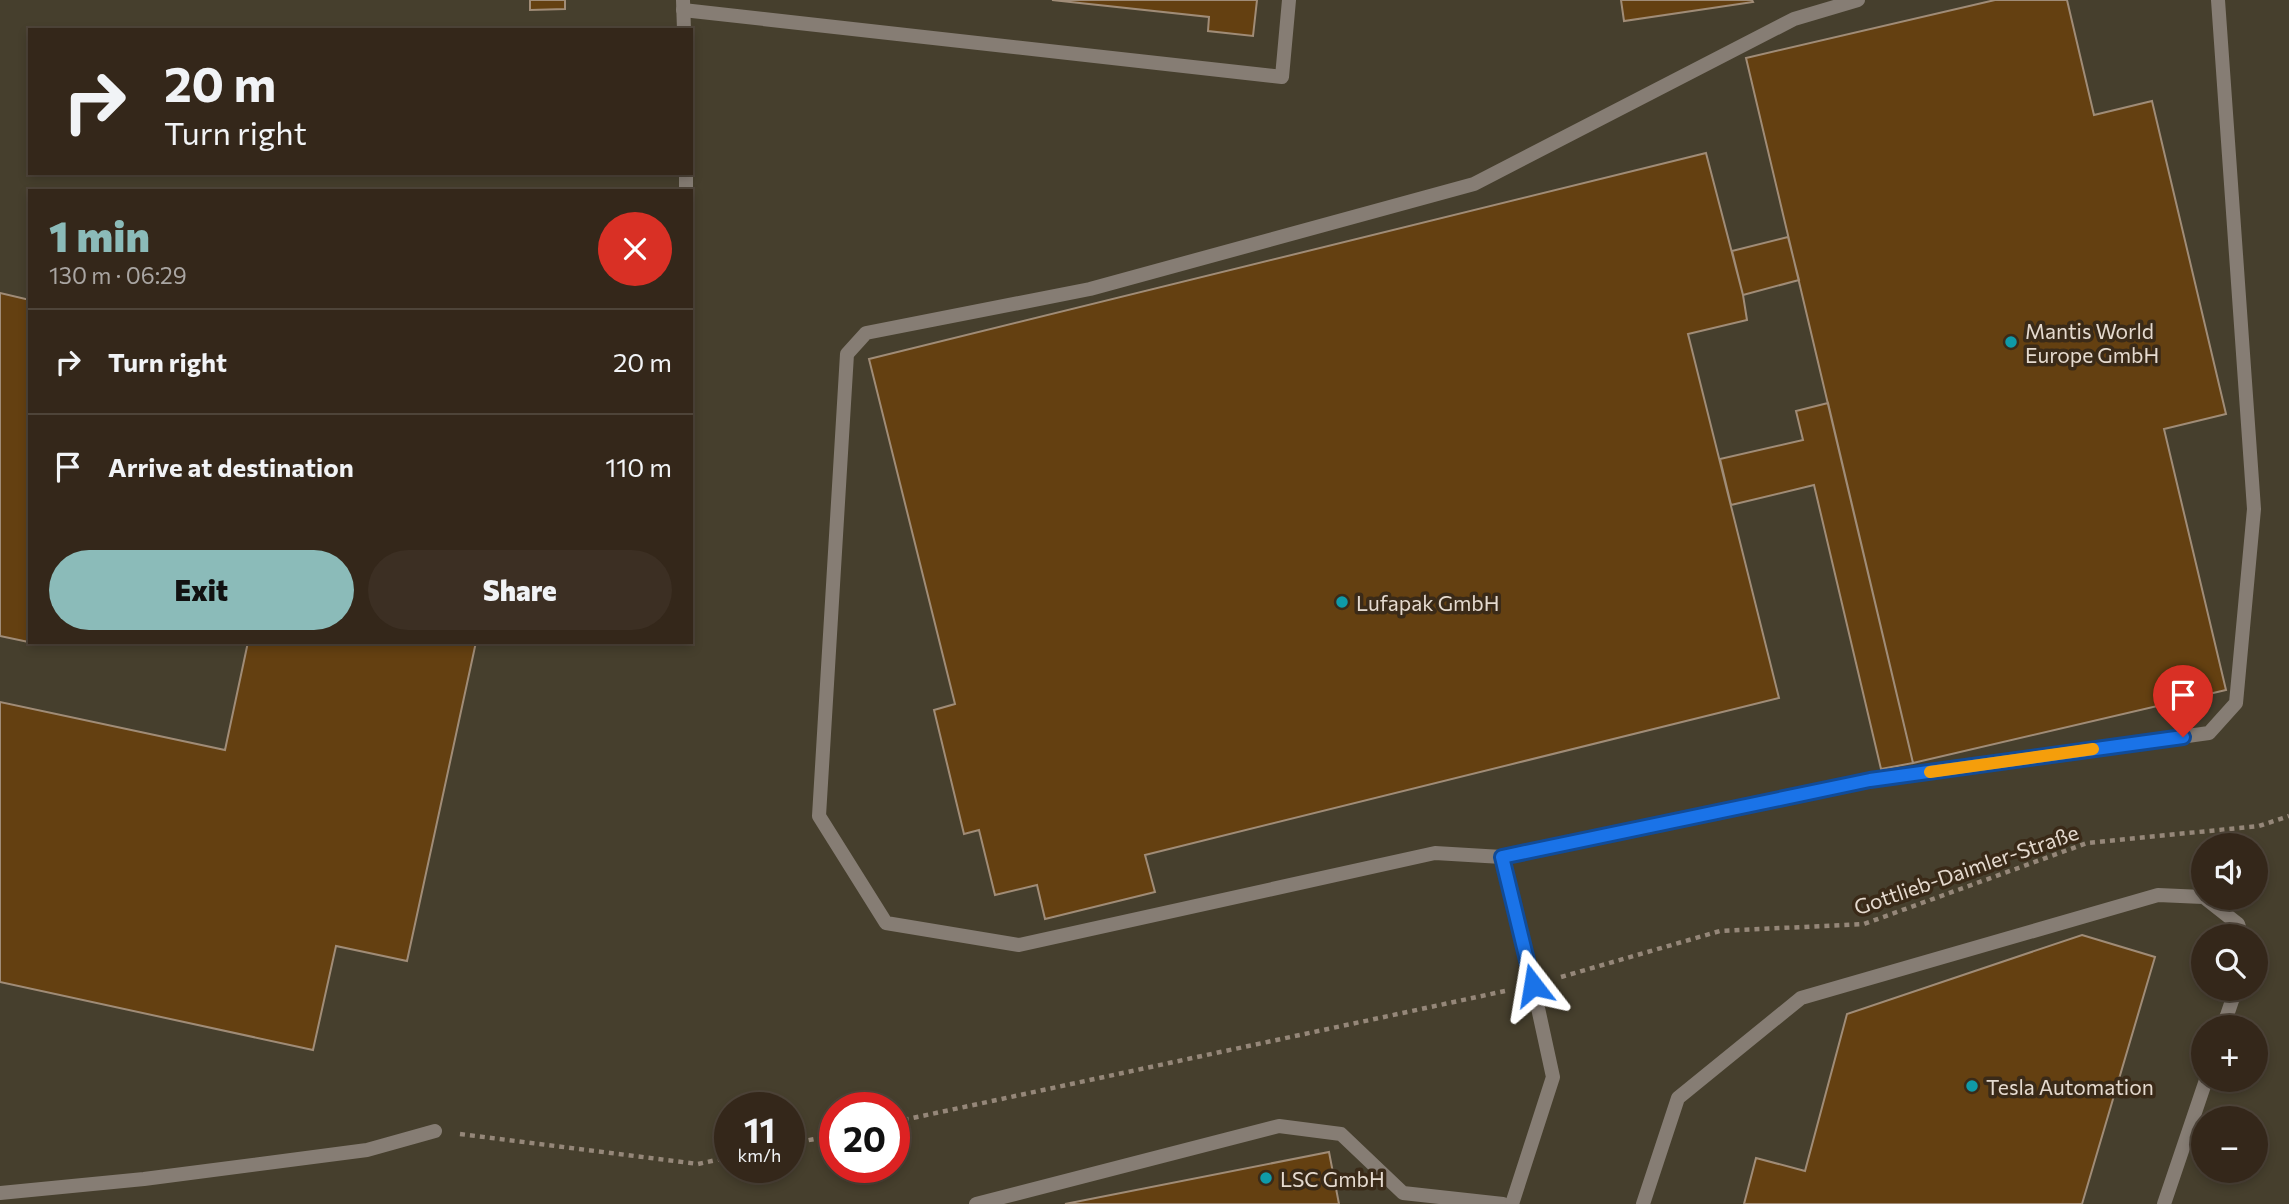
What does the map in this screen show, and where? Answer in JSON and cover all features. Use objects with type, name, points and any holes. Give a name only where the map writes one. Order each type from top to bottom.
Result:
[{"type":"street","points":[[684,28],[683,5],[1282,77],[1289,0]]},
{"type":"street","points":[[1858,0],[1794,19],[1474,184],[1090,289],[866,333],[847,354],[819,816],[886,923],[1019,945],[1436,853],[1502,857],[1870,780],[2209,733],[2236,703],[2254,509],[2218,0]]},
{"type":"street","points":[[1502,857],[1553,1077],[1512,1204]]},
{"type":"street","points":[[1643,1204],[1678,1098],[1801,998],[2158,895],[2191,896]]},
{"type":"street","points":[[2220,910],[2238,924]]},
{"type":"street","points":[[2164,1204],[2202,1092]]},
{"type":"street","points":[[976,1204],[1279,1126],[1342,1135],[1403,1193],[1503,1204]]},
{"type":"street","points":[[0,1193],[144,1179],[367,1150],[435,1131]]},
{"type":"path","name":"Gottlieb-Daimler-Straße","points":[[910,1119],[1533,985],[1720,931],[1864,924],[2087,843],[2259,826],[2289,816]]},
{"type":"path","points":[[435,1131],[698,1164],[714,1160]]},
{"type":"shaded area","points":[[0,0],[2289,0],[2289,1204],[0,1204]]},
{"type":"building","points":[[530,0],[565,0],[565,9],[530,10]]},
{"type":"building","points":[[1052,0],[1257,0],[1253,36],[1208,31],[1209,17]]},
{"type":"building","points":[[1621,0],[1752,0],[1753,2],[1624,21]]},
{"type":"building","name":"Mantis World Europe GmbH","points":[[1995,0],[2067,0],[2094,115],[2152,101],[2226,414],[2164,429],[2226,690],[1913,763],[1746,58]]},
{"type":"building","name":"Lufapak GmbH","points":[[1706,153],[1747,320],[1688,334],[1779,698],[1145,855],[1155,892],[1045,919],[1037,885],[995,895],[979,830],[964,834],[934,710],[955,704],[869,359]]},
{"type":"building","points":[[1788,237],[1799,280],[1743,295],[1732,251]]},
{"type":"building","points":[[0,293],[28,300],[28,642],[0,636]]},
{"type":"building","points":[[1828,403],[1913,763],[1881,769],[1814,485],[1731,505],[1720,459],[1803,440],[1796,411]]},
{"type":"building","points":[[248,644],[476,644],[407,961],[336,946],[313,1050],[0,982],[0,702],[225,750]]},
{"type":"building","name":"Tesla Automation","points":[[2082,935],[2155,957],[2082,1204],[1744,1204],[1756,1158],[1805,1171],[1847,1014]]},
{"type":"building","name":"LSC GmbH","points":[[1329,1152],[1339,1204],[1065,1204]]},
{"type":"slow traffic","points":[[1930,772],[2093,749]]},
{"type":"place","name":"Mantis World Europe GmbH","points":[[2011,342]]},
{"type":"place","name":"Lufapak GmbH","points":[[1342,602]]},
{"type":"place","name":"Tesla Automation","points":[[1972,1086]]},
{"type":"place","name":"LSC GmbH","points":[[1266,1178]]},
{"type":"route","points":[[1533,985],[1502,857],[1870,780],[2183,737]]}]
